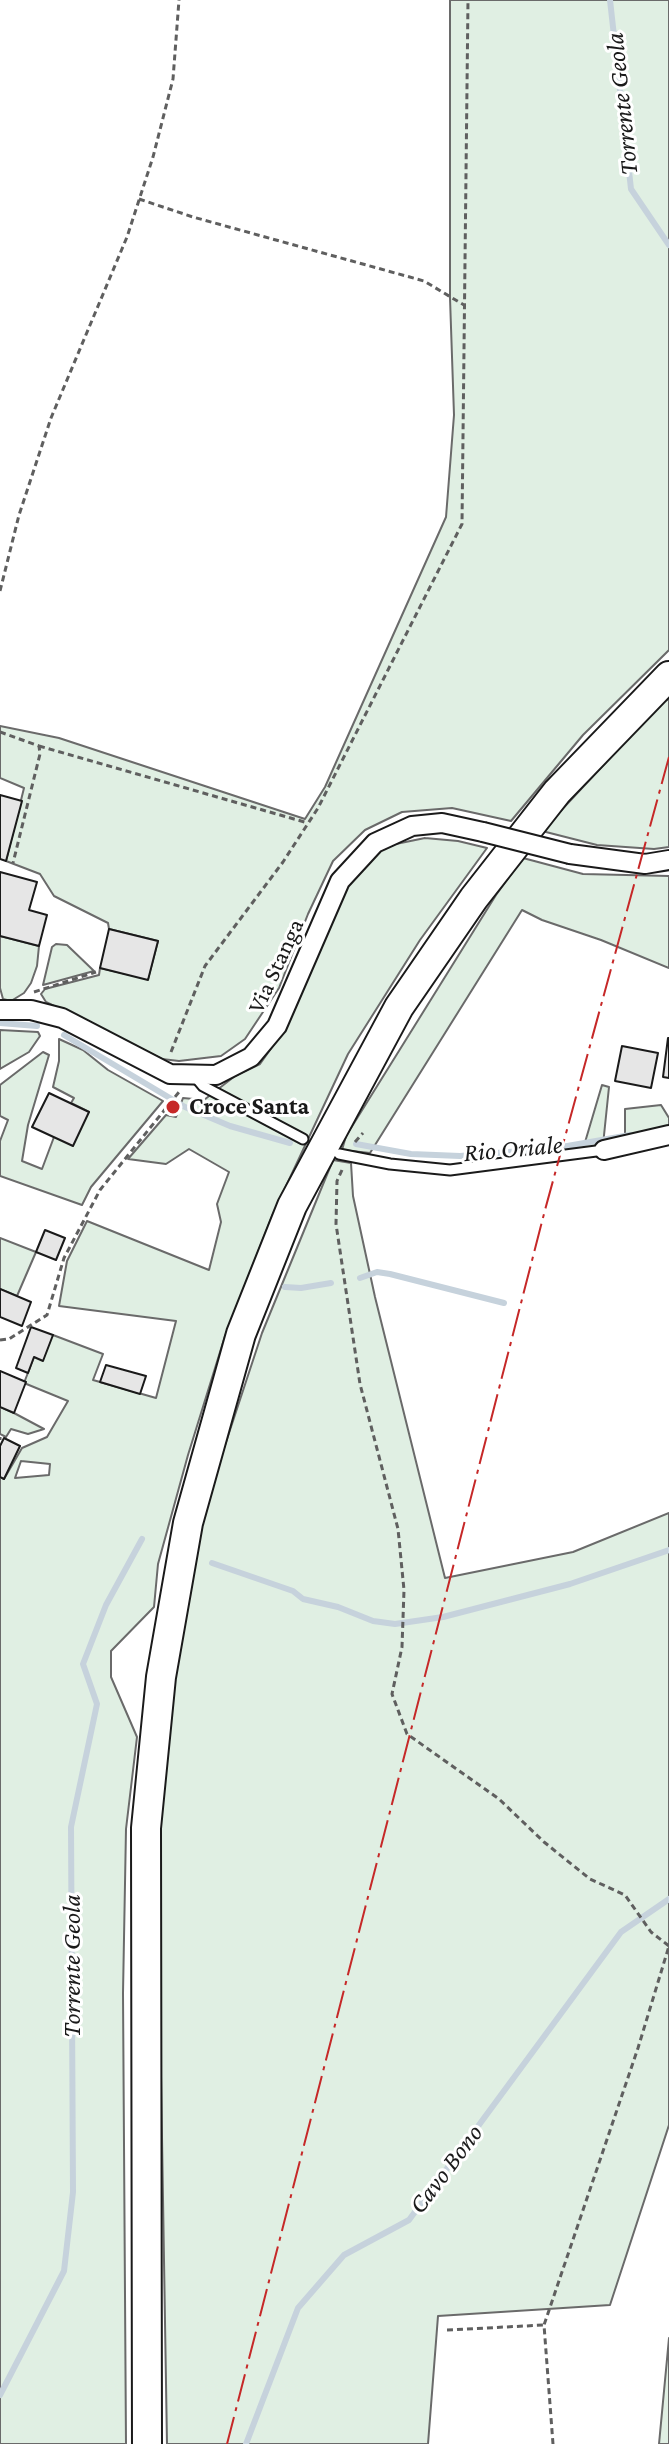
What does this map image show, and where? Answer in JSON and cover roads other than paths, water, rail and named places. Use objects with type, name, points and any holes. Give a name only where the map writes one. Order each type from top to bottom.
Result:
[{"type":"highway","points":[[147,2444],[146,1828],[161,1677],[188,1523],[241,1334],[292,1206],[399,1007],[474,898],[557,792],[669,676]]},
{"type":"street","name":"Via Stanga","points":[[0,1010],[31,1010],[62,1018],[170,1074],[216,1075],[251,1057],[277,1026],[340,881],[375,843],[412,826],[442,823],[570,854],[645,864],[669,860]]},
{"type":"street","points":[[604,1150],[669,1135]]},
{"type":"lane","points":[[193,1074],[203,1086],[303,1139]]},
{"type":"lane","points":[[344,1155],[390,1164],[450,1170],[604,1150]]},
{"type":"waterway","name":"Torrente Geola","points":[[610,0],[631,189],[669,245]]},
{"type":"waterway","name":"Rio Oriale","points":[[0,1023],[37,1026]]},
{"type":"waterway","name":"Rio Oriale","points":[[64,1035],[185,1107],[230,1126],[290,1143]]},
{"type":"waterway","name":"Rio Oriale","points":[[356,1144],[411,1154],[460,1156],[556,1148],[630,1135]]},
{"type":"waterway","points":[[360,1278],[377,1272],[390,1274],[504,1303]]},
{"type":"waterway","points":[[285,1287],[331,1283]]},
{"type":"waterway","name":"Torrente Geola","points":[[0,2395],[64,2271],[73,2192],[71,1827],[97,1704],[83,1664],[106,1605],[142,1539]]},
{"type":"waterway","name":"Torrente Geola","points":[[212,1563],[293,1591],[303,1599],[338,1607],[373,1621],[395,1624],[443,1617],[570,1584],[669,1550]]},
{"type":"waterway","name":"Cavo Bono","points":[[246,2444],[298,2308],[344,2255],[409,2220],[621,1932],[669,1899]]},
{"type":"place","name":"Croce Santa","points":[[173,1107]]}]
